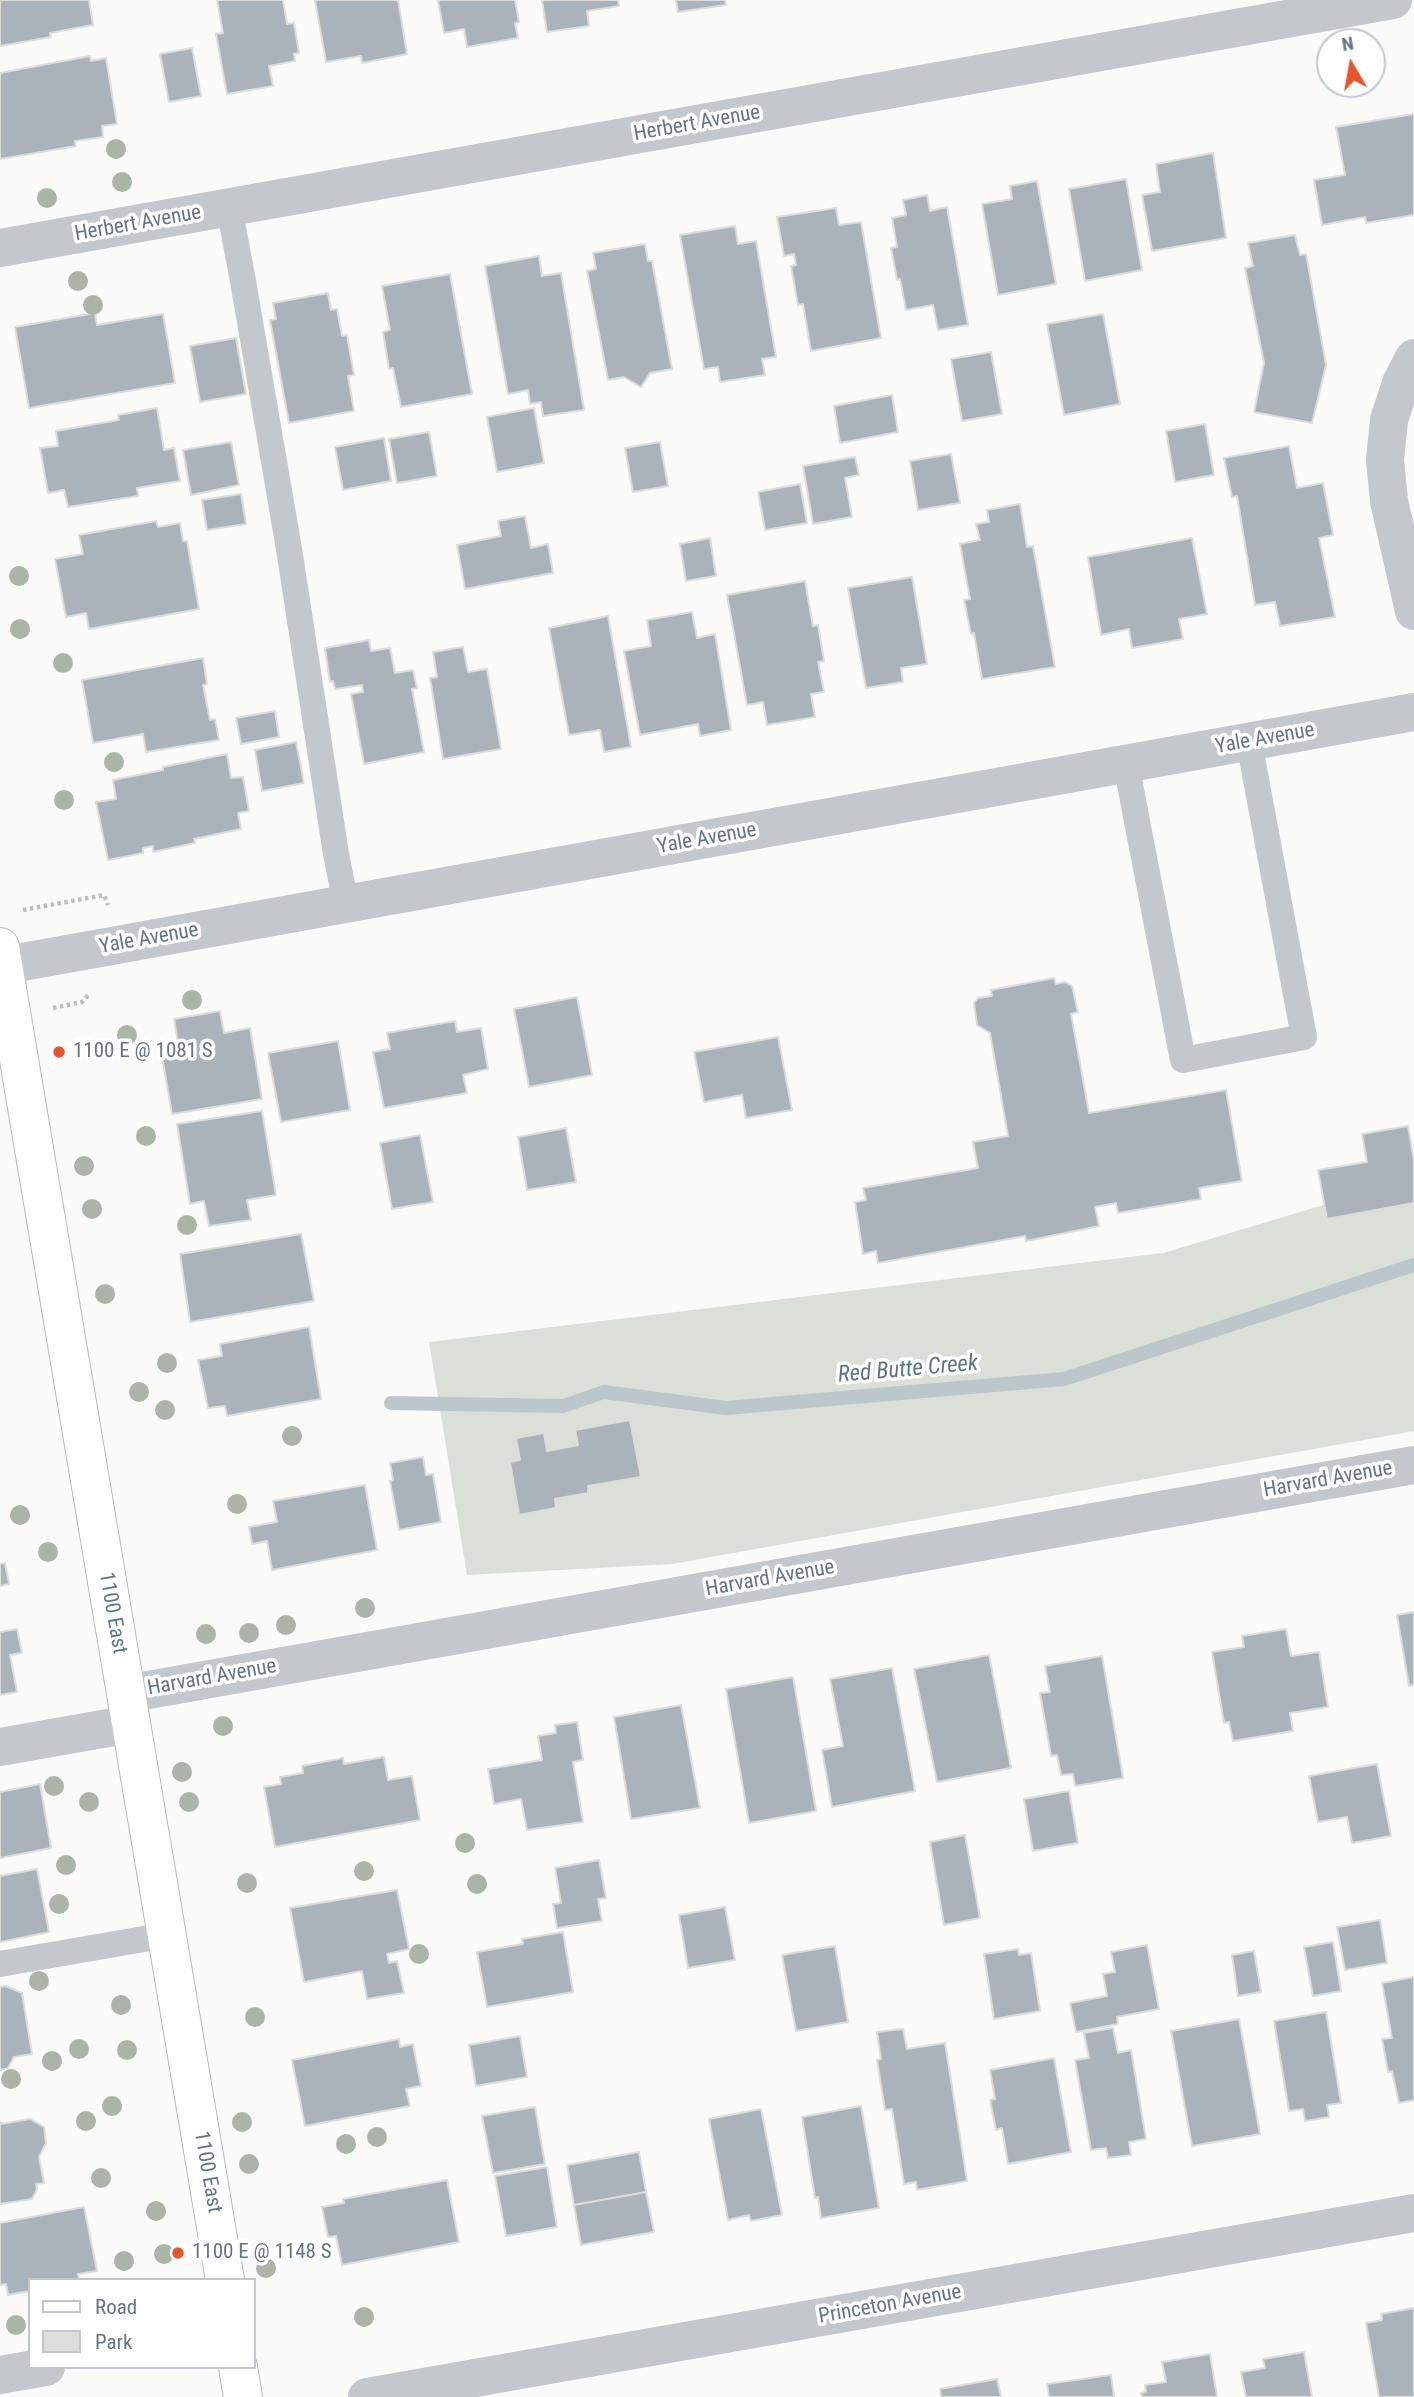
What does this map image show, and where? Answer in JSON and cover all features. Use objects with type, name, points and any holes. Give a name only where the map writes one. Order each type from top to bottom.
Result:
[{"type":"street","name":"Herbert Avenue","points":[[0,248],[1393,0]]},
{"type":"street","points":[[1414,358],[1401,383],[1389,420],[1385,460],[1390,501],[1414,611]]},
{"type":"street","name":"Yale Avenue","points":[[1,959],[346,904],[1414,712]]},
{"type":"street","name":"1100 East","points":[[1,959],[225,2278]]},
{"type":"street","name":"Harvard Avenue","points":[[0,1746],[129,1709],[1414,1465]]},
{"type":"street","name":"Princeton Avenue","points":[[367,2397],[1414,2213]]},
{"type":"street","points":[[0,2375],[34,2369]]},
{"type":"street","points":[[238,2369],[243,2397]]},
{"type":"lane","points":[[229,208],[346,904]]},
{"type":"lane","points":[[1126,764],[1183,1060],[1304,1037],[1249,742]]},
{"type":"lane","points":[[0,1964],[167,1935]]},
{"type":"path","points":[[40,907],[104,895]]},
{"type":"path","points":[[55,1008],[82,1003]]},
{"type":"green space","points":[[1414,1178],[1414,1431],[672,1564],[467,1575],[429,1342],[1163,1253]]},
{"type":"building","points":[[0,0],[89,0],[93,25],[50,33],[51,37],[0,46]]},
{"type":"building","points":[[217,0],[283,0],[287,24],[294,23],[299,53],[294,54],[295,61],[269,66],[273,86],[227,94],[216,34],[223,33]]},
{"type":"building","points":[[315,0],[398,0],[407,54],[362,63],[361,56],[326,62]]},
{"type":"building","points":[[438,0],[515,0],[519,22],[515,23],[518,38],[467,47],[464,29],[444,33]]},
{"type":"building","points":[[542,0],[618,0],[619,6],[587,11],[589,26],[547,32]]},
{"type":"building","points":[[676,0],[725,0],[726,5],[678,12]]},
{"type":"building","points":[[192,48],[201,96],[169,102],[160,54]]},
{"type":"building","points":[[90,56],[91,61],[106,58],[117,124],[102,126],[103,137],[75,141],[76,146],[0,159],[0,73]]},
{"type":"building","points":[[1414,114],[1414,215],[1366,223],[1365,217],[1322,225],[1314,180],[1345,175],[1336,127]]},
{"type":"building","points":[[1213,153],[1226,238],[1152,251],[1142,195],[1160,192],[1156,164]]},
{"type":"building","points":[[1126,179],[1142,270],[1085,281],[1069,189]]},
{"type":"building","points":[[1037,181],[1056,284],[998,295],[982,204],[1012,199],[1010,186]]},
{"type":"building","points":[[927,195],[930,211],[947,207],[968,325],[938,330],[933,305],[906,310],[891,248],[897,247],[892,218],[906,215],[903,200]]},
{"type":"building","points":[[836,208],[839,225],[861,222],[881,338],[811,351],[803,304],[798,305],[791,266],[796,265],[794,254],[784,256],[777,217]]},
{"type":"building","points":[[735,226],[738,244],[756,241],[776,357],[762,359],[765,375],[720,382],[718,367],[704,369],[680,235]]},
{"type":"building","points":[[1295,235],[1300,255],[1306,254],[1326,365],[1312,423],[1254,412],[1264,363],[1245,268],[1253,266],[1248,243]]},
{"type":"building","points":[[645,244],[648,261],[652,261],[672,369],[650,373],[641,387],[624,377],[608,380],[587,271],[596,269],[593,253]]},
{"type":"building","points":[[539,256],[542,276],[561,273],[584,410],[543,416],[541,402],[530,404],[528,390],[508,394],[485,266]]},
{"type":"building","points":[[450,274],[472,394],[401,407],[393,368],[389,369],[383,332],[390,330],[382,286]]},
{"type":"building","points":[[328,293],[331,310],[337,309],[342,336],[347,335],[354,375],[348,376],[354,411],[289,423],[270,320],[276,319],[273,303]]},
{"type":"building","points":[[95,313],[97,325],[163,314],[175,383],[29,408],[15,327]]},
{"type":"building","points":[[1103,314],[1120,404],[1064,415],[1047,324]]},
{"type":"building","points":[[236,338],[246,394],[200,402],[190,346]]},
{"type":"building","points":[[991,352],[1002,414],[962,421],[951,359]]},
{"type":"building","points":[[892,395],[898,432],[840,443],[834,406]]},
{"type":"building","points":[[157,408],[164,450],[174,448],[180,481],[137,488],[138,496],[68,507],[64,490],[48,493],[40,448],[58,446],[56,431],[119,420],[118,415]]},
{"type":"building","points":[[534,408],[544,463],[497,472],[487,417]]},
{"type":"building","points":[[1205,424],[1214,475],[1175,482],[1166,431]]},
{"type":"building","points":[[429,432],[437,476],[397,483],[389,439]]},
{"type":"building","points":[[384,438],[391,481],[343,490],[335,447]]},
{"type":"building","points":[[231,442],[239,485],[191,495],[183,450]]},
{"type":"building","points":[[660,442],[668,486],[633,492],[625,448]]},
{"type":"building","points":[[1289,446],[1297,488],[1323,483],[1333,535],[1319,538],[1335,617],[1280,626],[1275,602],[1255,605],[1237,496],[1232,497],[1224,458]]},
{"type":"building","points":[[951,454],[960,503],[918,510],[910,461]]},
{"type":"building","points":[[855,457],[859,475],[845,478],[852,517],[813,524],[803,466]]},
{"type":"building","points":[[800,484],[807,523],[765,530],[758,492]]},
{"type":"building","points":[[241,494],[246,524],[207,530],[202,500]]},
{"type":"building","points":[[1020,504],[1027,547],[1033,546],[1055,667],[982,679],[974,633],[971,634],[964,600],[970,599],[960,544],[980,540],[976,524],[989,522],[987,510]]},
{"type":"building","points":[[525,516],[531,548],[548,544],[553,573],[465,589],[457,545],[501,536],[498,521]]},
{"type":"building","points":[[156,521],[158,527],[180,523],[183,541],[187,541],[199,609],[89,629],[86,613],[66,617],[55,559],[83,554],[79,535]]},
{"type":"building","points":[[710,538],[716,576],[686,581],[680,544]]},
{"type":"building","points":[[1192,538],[1207,614],[1179,619],[1183,639],[1132,648],[1129,629],[1101,635],[1088,557]]},
{"type":"building","points":[[912,577],[927,664],[901,668],[903,682],[866,688],[848,588]]},
{"type":"building","points":[[805,581],[813,626],[818,625],[824,661],[818,662],[824,692],[811,694],[815,717],[767,725],[763,702],[747,705],[727,595]]},
{"type":"building","points":[[692,612],[697,638],[715,634],[731,730],[700,736],[698,724],[640,735],[624,651],[651,646],[647,620]]},
{"type":"building","points":[[608,616],[631,747],[604,752],[600,730],[569,735],[549,628]]},
{"type":"building","points":[[369,640],[371,651],[390,648],[395,673],[413,670],[417,688],[412,689],[424,752],[364,764],[351,694],[363,692],[362,685],[335,689],[333,681],[330,682],[325,648]]},
{"type":"building","points":[[463,647],[468,672],[487,669],[501,749],[443,759],[430,678],[437,677],[433,652]]},
{"type":"building","points":[[203,658],[207,684],[203,685],[210,720],[215,719],[219,740],[146,752],[143,734],[93,743],[82,680]]},
{"type":"building","points":[[275,711],[279,737],[241,744],[236,718]]},
{"type":"building","points":[[296,742],[304,783],[262,791],[255,750]]},
{"type":"building","points":[[227,754],[231,778],[243,777],[249,811],[238,813],[241,829],[194,839],[195,843],[153,852],[153,846],[143,848],[143,853],[108,860],[96,802],[116,799],[113,780]]},
{"type":"building","points":[[1054,978],[1056,984],[1065,982],[1072,986],[1078,1012],[1071,1014],[1089,1113],[1226,1090],[1242,1181],[1199,1188],[1201,1199],[1118,1213],[1116,1203],[1095,1207],[1099,1226],[1026,1241],[1025,1236],[878,1263],[876,1251],[863,1254],[855,1202],[866,1200],[863,1188],[978,1168],[973,1142],[1008,1136],[990,1033],[977,1025],[974,1003],[978,998],[992,996],[991,990]]},
{"type":"building","points":[[577,997],[592,1075],[529,1087],[514,1009]]},
{"type":"building","points":[[220,1011],[224,1033],[250,1028],[262,1099],[172,1114],[160,1045],[178,1042],[174,1019]]},
{"type":"building","points":[[455,1021],[457,1032],[481,1028],[488,1069],[463,1075],[467,1093],[384,1108],[373,1052],[390,1049],[387,1033]]},
{"type":"building","points":[[778,1037],[792,1110],[746,1118],[742,1095],[704,1102],[694,1052]]},
{"type":"building","points":[[338,1041],[350,1110],[281,1122],[268,1053]]},
{"type":"building","points":[[262,1111],[276,1195],[247,1200],[251,1220],[209,1226],[204,1201],[190,1204],[177,1124]]},
{"type":"building","points":[[1408,1126],[1414,1161],[1414,1203],[1327,1219],[1318,1170],[1367,1162],[1362,1134]]},
{"type":"building","points":[[566,1128],[576,1182],[527,1190],[518,1137]]},
{"type":"building","points":[[420,1135],[433,1202],[392,1209],[380,1143]]},
{"type":"building","points":[[301,1234],[314,1301],[190,1322],[180,1254]]},
{"type":"building","points":[[309,1327],[321,1399],[227,1416],[225,1406],[208,1408],[198,1360],[222,1356],[220,1344]]},
{"type":"building","points":[[630,1420],[641,1477],[588,1486],[588,1493],[555,1499],[556,1508],[519,1515],[510,1462],[520,1460],[516,1438],[544,1433],[547,1451],[578,1445],[575,1430]]},
{"type":"building","points":[[423,1457],[426,1475],[433,1474],[441,1522],[399,1530],[390,1481],[393,1480],[390,1463]]},
{"type":"building","points":[[365,1485],[377,1550],[272,1570],[267,1541],[252,1544],[249,1527],[277,1522],[273,1501]]},
{"type":"building","points":[[5,1563],[9,1584],[0,1586],[0,1564]]},
{"type":"building","points":[[1414,1612],[1414,1685],[1409,1686],[1397,1615]]},
{"type":"building","points":[[17,1629],[22,1653],[10,1655],[17,1692],[0,1695],[0,1632]]},
{"type":"building","points":[[1286,1629],[1291,1656],[1319,1652],[1328,1707],[1290,1713],[1293,1731],[1233,1741],[1229,1722],[1224,1723],[1212,1652],[1244,1647],[1242,1636]]},
{"type":"building","points":[[989,1655],[1011,1768],[937,1782],[914,1669]]},
{"type":"building","points":[[1102,1656],[1123,1778],[1075,1786],[1073,1774],[1061,1775],[1057,1755],[1051,1756],[1040,1693],[1050,1692],[1045,1666]]},
{"type":"building","points":[[892,1668],[915,1791],[832,1807],[822,1750],[843,1746],[830,1679]]},
{"type":"building","points":[[793,1677],[816,1811],[749,1823],[726,1689]]},
{"type":"building","points":[[681,1705],[700,1808],[631,1819],[614,1717]]},
{"type":"building","points":[[577,1722],[583,1760],[573,1762],[583,1822],[527,1830],[521,1799],[494,1804],[488,1769],[542,1760],[538,1736],[556,1733],[555,1725]]},
{"type":"building","points":[[384,1757],[388,1780],[412,1776],[420,1820],[275,1847],[264,1787],[281,1784],[280,1777],[303,1773],[302,1766],[343,1758],[344,1764]]},
{"type":"building","points":[[1377,1764],[1391,1836],[1352,1843],[1347,1817],[1318,1822],[1309,1776]]},
{"type":"building","points":[[40,1784],[51,1848],[0,1858],[0,1792]]},
{"type":"building","points":[[1069,1791],[1078,1843],[1033,1851],[1024,1799]]},
{"type":"building","points":[[965,1835],[980,1918],[944,1925],[930,1842]]},
{"type":"building","points":[[599,1860],[606,1898],[598,1899],[602,1921],[557,1928],[553,1904],[561,1903],[555,1868]]},
{"type":"building","points":[[37,1869],[49,1932],[0,1942],[0,1876]]},
{"type":"building","points":[[397,1890],[409,1949],[387,1954],[389,1963],[397,1961],[404,1993],[367,1999],[362,1971],[304,1982],[290,1908]]},
{"type":"building","points":[[725,1907],[735,1960],[688,1968],[679,1915]]},
{"type":"building","points":[[1380,1920],[1387,1963],[1345,1970],[1337,1927]]},
{"type":"building","points":[[563,1932],[573,1992],[487,2007],[477,1952],[523,1944],[522,1939]]},
{"type":"building","points":[[1333,1942],[1341,1991],[1313,1996],[1304,1947]]},
{"type":"building","points":[[1147,1945],[1159,2009],[1117,2017],[1118,2024],[1076,2032],[1070,2003],[1107,1996],[1103,1974],[1115,1972],[1111,1952]]},
{"type":"building","points":[[835,1946],[848,2022],[796,2031],[782,1955]]},
{"type":"building","points":[[1018,1949],[1019,1955],[1031,1953],[1040,2011],[994,2019],[984,1954]]},
{"type":"building","points":[[1254,1951],[1261,1992],[1238,1996],[1232,1955]]},
{"type":"building","points":[[1414,1977],[1414,2100],[1399,2103],[1392,2071],[1388,2072],[1382,2039],[1392,2038],[1382,1983]]},
{"type":"building","points":[[6,1986],[22,1993],[32,2054],[14,2057],[8,2068],[0,2070],[0,1987]]},
{"type":"building","points":[[1326,2012],[1341,2103],[1327,2105],[1329,2117],[1305,2121],[1303,2109],[1289,2111],[1274,2021]]},
{"type":"building","points":[[1239,2019],[1260,2134],[1192,2146],[1171,2031]]},
{"type":"building","points":[[1113,2028],[1118,2053],[1131,2050],[1146,2139],[1129,2142],[1131,2155],[1108,2158],[1106,2148],[1091,2150],[1075,2060],[1089,2058],[1084,2033]]},
{"type":"building","points":[[903,2029],[907,2049],[945,2043],[967,2181],[917,2190],[916,2182],[904,2184],[892,2109],[885,2110],[877,2060],[881,2059],[877,2032]]},
{"type":"building","points":[[520,2036],[527,2077],[476,2086],[469,2045]]},
{"type":"building","points":[[399,2039],[400,2047],[413,2044],[421,2086],[406,2089],[410,2106],[305,2126],[292,2060]]},
{"type":"building","points":[[1054,2058],[1071,2152],[1008,2164],[1002,2128],[996,2130],[990,2100],[995,2099],[990,2070]]},
{"type":"building","points":[[861,2106],[879,2208],[821,2218],[818,2197],[815,2198],[802,2117]]},
{"type":"building","points":[[535,2107],[545,2164],[493,2173],[482,2116]]},
{"type":"building","points":[[761,2109],[782,2215],[751,2221],[749,2215],[728,2220],[709,2119]]},
{"type":"building","points":[[30,2119],[44,2127],[46,2143],[39,2157],[44,2183],[36,2184],[37,2189],[32,2199],[0,2204],[0,2121],[1,2124]]},
{"type":"building","points":[[639,2152],[646,2192],[574,2205],[567,2165]]},
{"type":"building","points":[[547,2167],[557,2227],[506,2236],[495,2176]]},
{"type":"building","points":[[447,2180],[459,2242],[342,2265],[336,2236],[328,2237],[322,2207],[344,2203],[343,2199]]},
{"type":"building","points":[[646,2192],[654,2232],[581,2245],[574,2205]]},
{"type":"building","points":[[84,2207],[97,2271],[78,2274],[79,2278],[28,2278],[28,2291],[8,2295],[6,2284],[0,2285],[0,2223]]},
{"type":"building","points":[[1414,2308],[1414,2397],[1379,2397],[1366,2323],[1382,2320],[1381,2314]]},
{"type":"building","points":[[1304,2352],[1312,2397],[1246,2397],[1241,2372],[1265,2368],[1263,2359]]},
{"type":"building","points":[[1210,2354],[1217,2397],[1142,2397],[1141,2393],[1146,2392],[1145,2385],[1166,2382],[1162,2362]]},
{"type":"building","points":[[1111,2375],[1114,2397],[1049,2397],[1047,2384]]},
{"type":"building","points":[[997,2379],[1001,2397],[941,2397],[940,2389]]},
{"type":"waterway","name":"Red Butte Creek","points":[[391,1403],[563,1406],[604,1392],[726,1408],[1064,1379],[1414,1265]]},
{"type":"place","name":"1100 E @ 1081 S","points":[[59,1052]]},
{"type":"place","name":"1100 E @ 1148 S","points":[[178,2253]]}]
